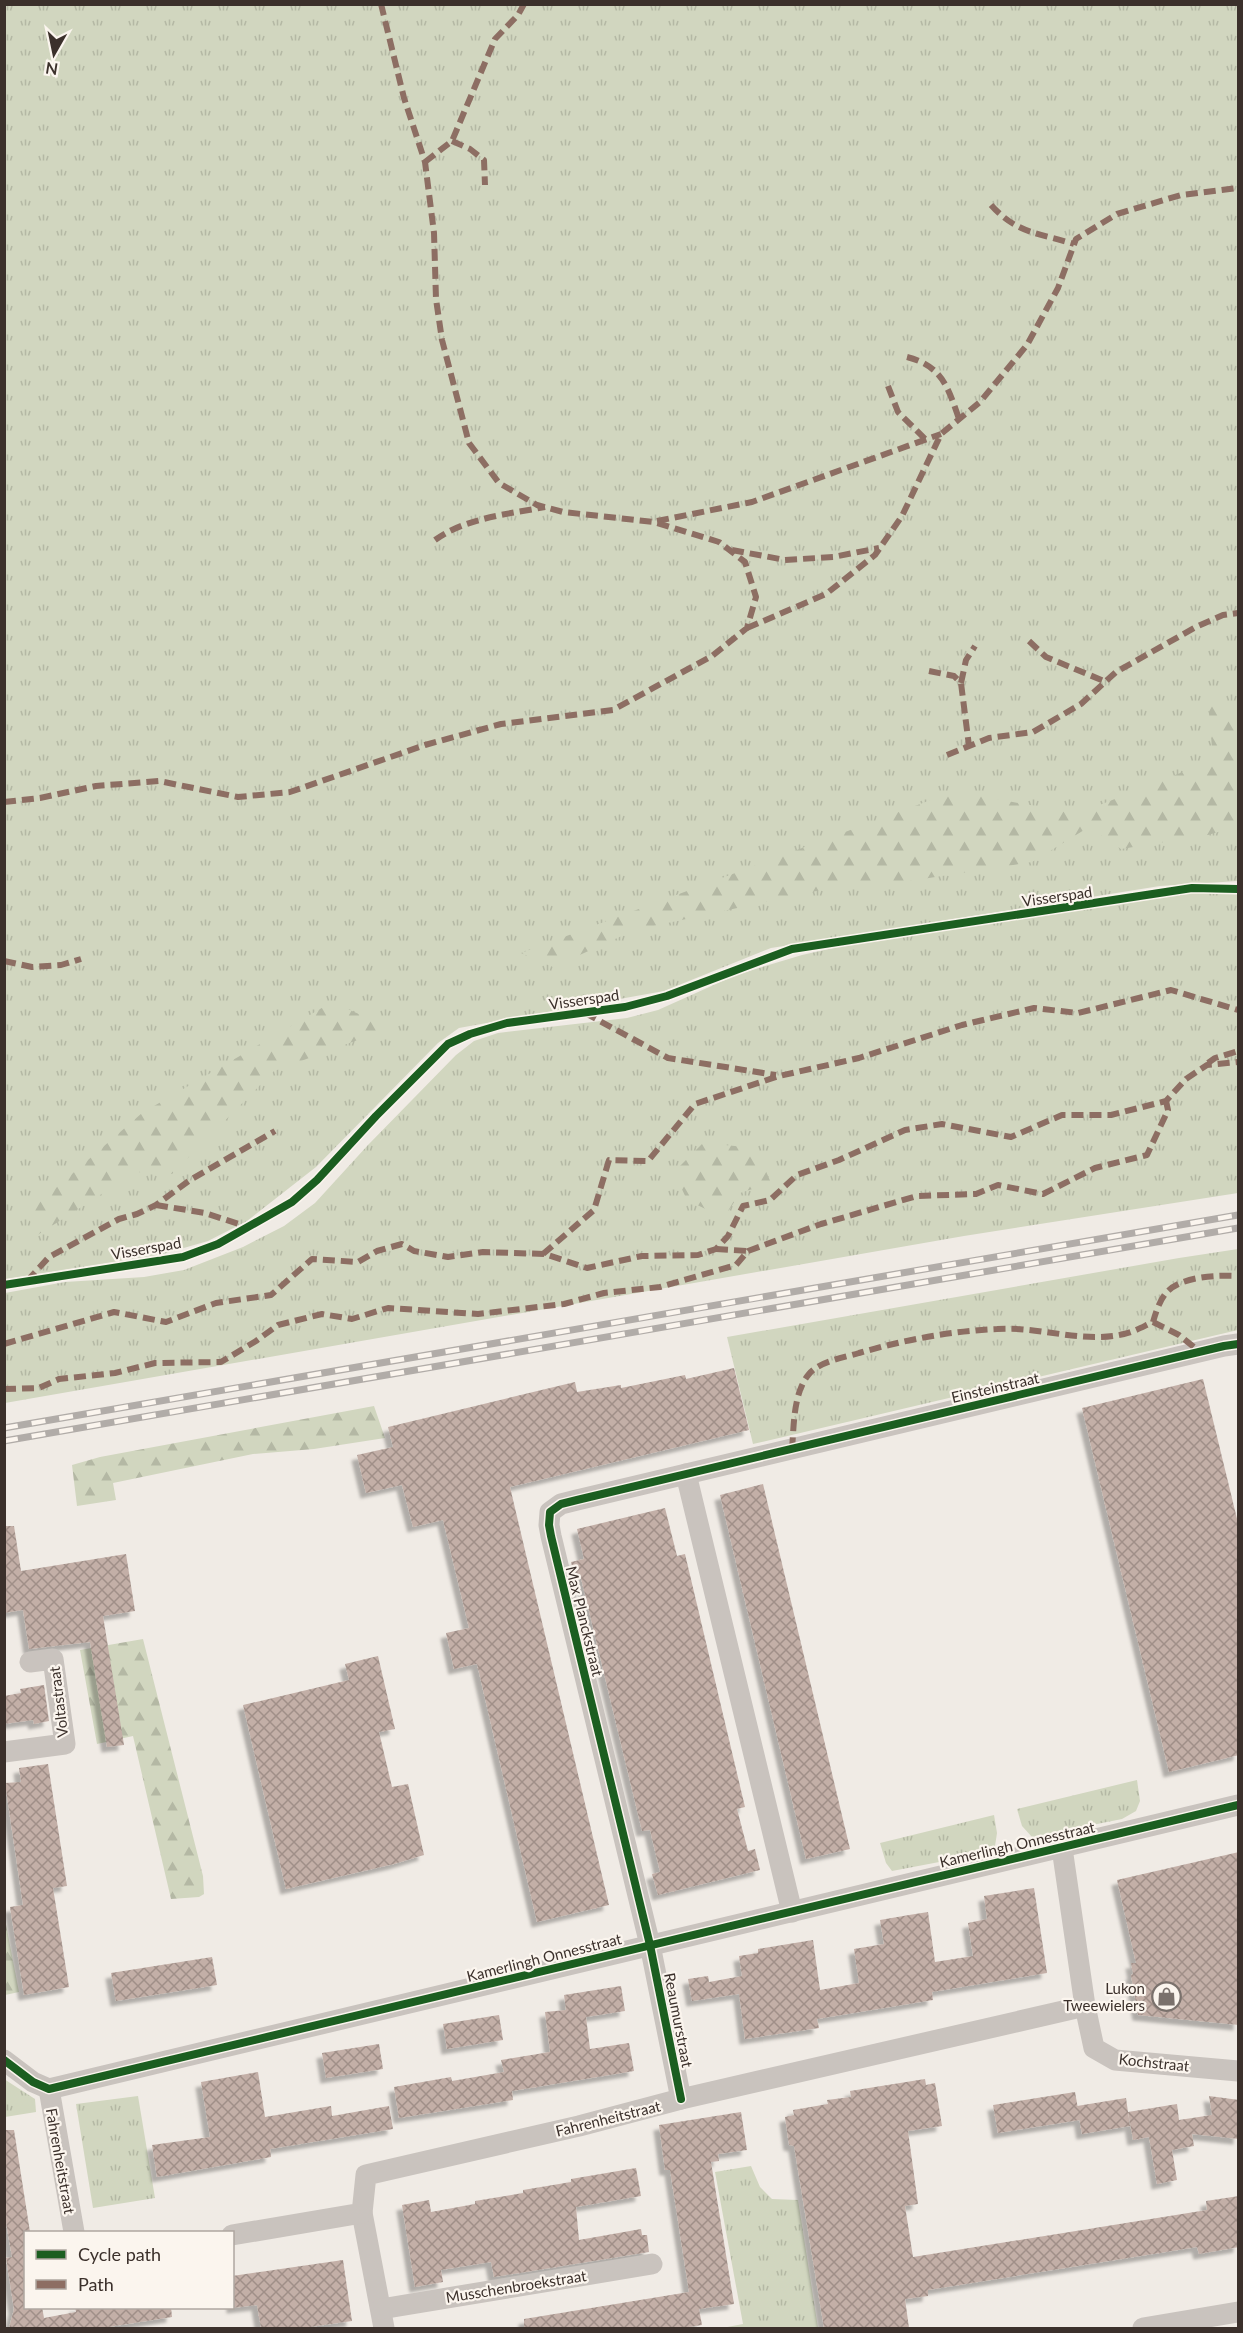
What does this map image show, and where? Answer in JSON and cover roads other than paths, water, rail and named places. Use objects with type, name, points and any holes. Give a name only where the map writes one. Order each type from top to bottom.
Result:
[{"type":"street","name":"Einsteinstraat","points":[[757,1457],[1239,1344]]},
{"type":"street","name":"Max Planckstraat","points":[[650,1946],[554,1548],[549,1518],[554,1508],[561,1504],[757,1457]]},
{"type":"street","points":[[686,1474],[792,1912]]},
{"type":"street","name":"Voltastraat","points":[[4,1752],[65,1744],[53,1659],[30,1662]]},
{"type":"street","name":"Kamerlingh Onnesstraat","points":[[49,2090],[1239,1805]]},
{"type":"street","name":"Kochstraat","points":[[1062,1848],[1085,2006],[1094,2048],[1115,2060],[1239,2071]]},
{"type":"street","name":"Reaumurstraat","points":[[650,1946],[681,2099]]},
{"type":"street","name":"Fahrenheitstraat","points":[[362,2213],[366,2175],[579,2126],[681,2099],[1085,2006]]},
{"type":"street","points":[[4,2060],[33,2082],[49,2090]]},
{"type":"street","name":"Fahrenheitstraat","points":[[49,2090],[74,2231]]},
{"type":"street","points":[[234,2235],[362,2213]]},
{"type":"street","name":"Musschenbroekstraat","points":[[362,2213],[382,2319],[652,2264]]},
{"type":"street","points":[[1143,2328],[1239,2312]]},
{"type":"railway","points":[[4,1428],[1238,1215]]},
{"type":"railway","points":[[4,1441],[1238,1228]]},
{"type":"place","name":"Lukon Tweewielers","points":[[1166,1997]]}]
